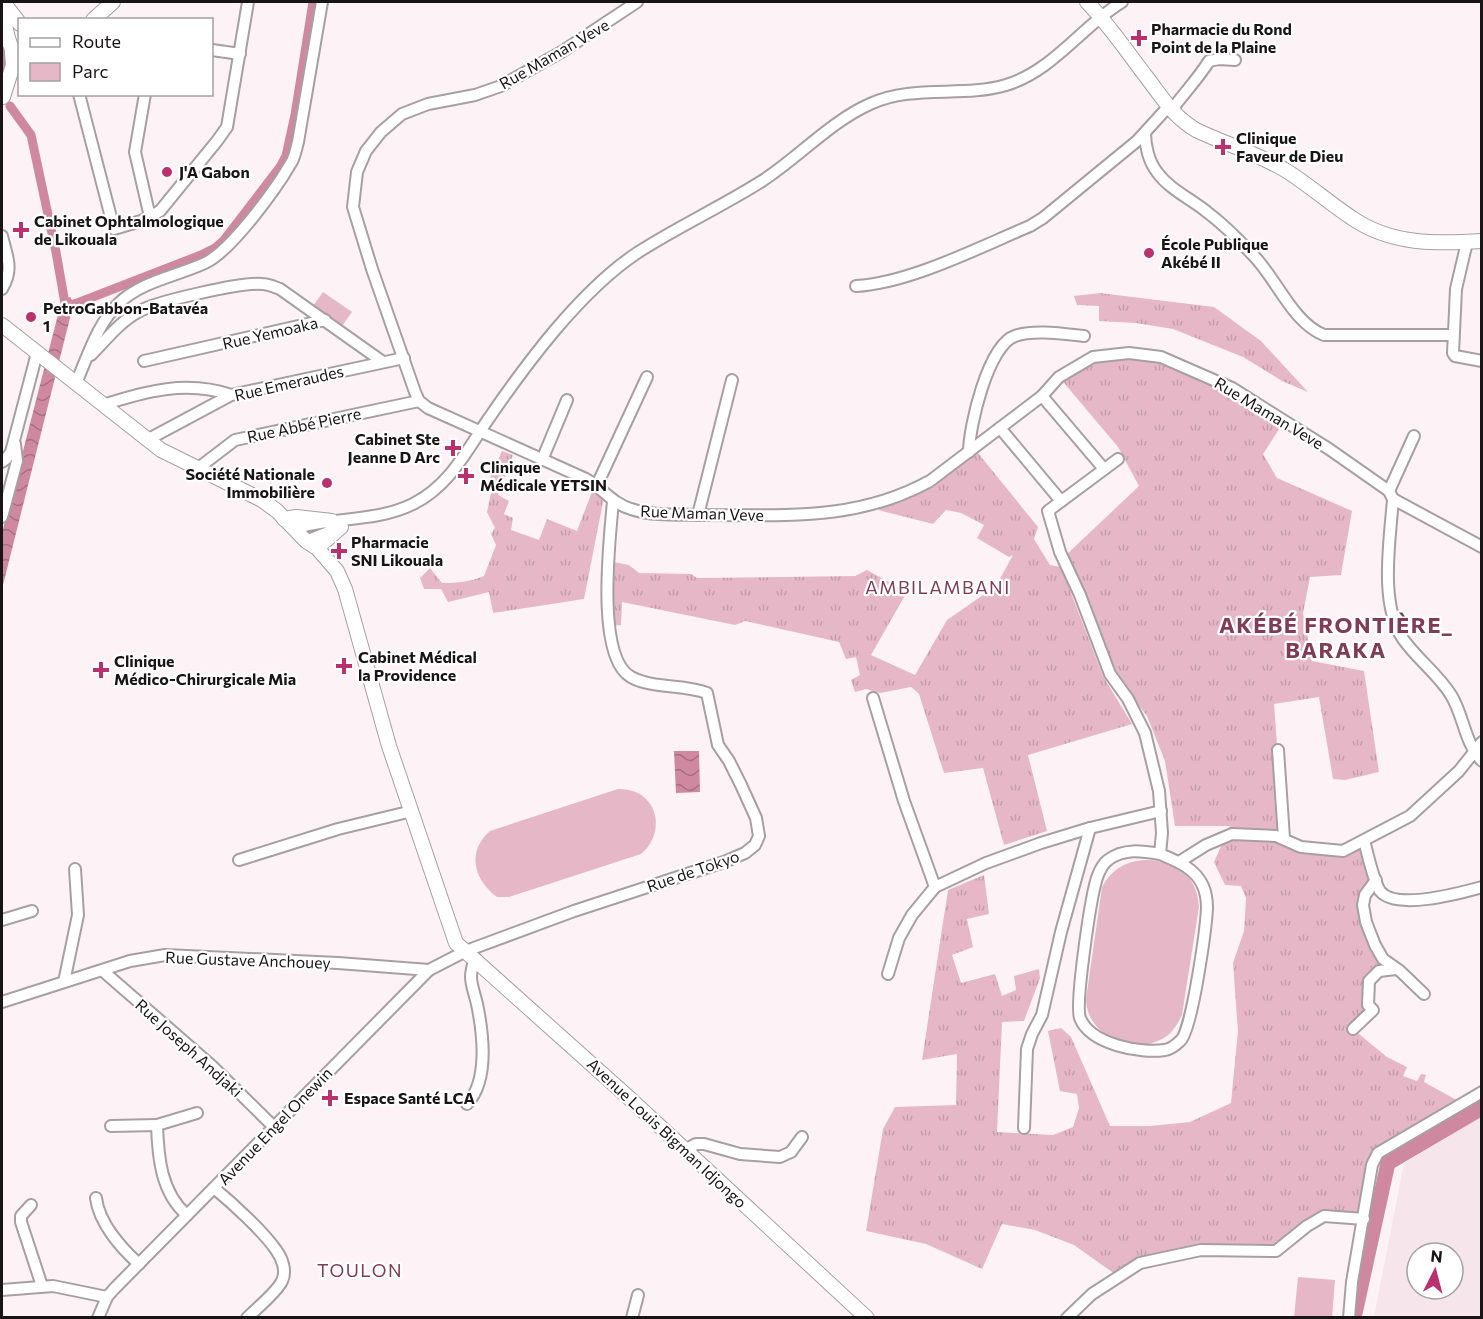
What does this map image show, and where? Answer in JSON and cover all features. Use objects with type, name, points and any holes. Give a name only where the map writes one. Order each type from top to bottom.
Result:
[{"type":"main road","points":[[2,98],[16,57],[3,23],[3,2]]},
{"type":"main road","points":[[3,2],[18,21]]},
{"type":"main road","points":[[95,18],[113,2]]},
{"type":"main road","points":[[1088,2],[1170,109],[1196,130],[1284,169],[1354,220],[1375,231],[1419,242],[1482,241]]},
{"type":"main road","points":[[2,98],[18,85]]},
{"type":"main road","name":"Avenue Louis Bigman Idjongo","points":[[2,325],[147,440],[168,454],[262,500],[277,511],[337,571],[345,589],[376,706],[456,943],[867,1317]]},
{"type":"main road","points":[[289,524],[296,517],[337,524]]},
{"type":"main road","points":[[311,544],[337,524]]},
{"type":"street","points":[[80,96],[114,229],[160,212],[227,127],[248,2]]},
{"type":"street","points":[[76,383],[105,318],[121,301],[143,286],[216,257],[235,239],[292,162],[298,142],[321,2]]},
{"type":"street","name":"Rue Maman Veve","points":[[637,2],[563,51],[501,86],[475,95],[428,104],[402,114],[381,132],[366,151],[357,172],[353,207],[372,269],[419,401],[428,408],[597,485],[614,501],[642,512],[814,514],[863,508],[912,491],[930,481],[1000,429],[1042,396],[1059,377],[1093,357],[1129,352],[1161,357],[1243,394],[1329,449],[1391,495],[1482,547]]},
{"type":"street","points":[[337,524],[357,518],[385,515],[433,492],[452,474],[504,398],[567,318],[614,270],[640,252],[762,181],[861,108],[890,97],[943,90],[985,89],[1017,82],[1043,66],[1122,2]]},
{"type":"street","points":[[213,50],[240,54]]},
{"type":"street","points":[[856,286],[881,282],[930,267],[1030,226],[1043,218],[1145,133],[1170,109],[1209,62],[1219,58],[1235,60]]},
{"type":"street","points":[[145,96],[135,152],[150,217]]},
{"type":"street","points":[[1145,133],[1145,142],[1152,166],[1159,175],[1210,214],[1252,253],[1267,271],[1281,294],[1305,322],[1318,333],[1324,335],[1452,335]]},
{"type":"street","points":[[2,236],[10,268],[9,276],[2,289]]},
{"type":"street","points":[[1467,242],[1456,289],[1452,335],[1453,355],[1482,361]]},
{"type":"street","points":[[87,359],[118,328],[141,310],[256,284],[271,285],[383,362]]},
{"type":"street","name":"Rue Yemoaka","points":[[144,361],[325,320]]},
{"type":"street","points":[[969,452],[969,439],[982,390],[996,355],[1007,341],[1014,336],[1038,333],[1084,336]]},
{"type":"street","points":[[2,462],[9,456],[40,355]]},
{"type":"street","name":"Rue Emeraudes","points":[[147,440],[231,395],[404,358]]},
{"type":"street","points":[[597,485],[647,377]]},
{"type":"street","points":[[698,514],[732,380]]},
{"type":"street","points":[[103,405],[186,387],[206,388],[231,395]]},
{"type":"street","points":[[1042,396],[1104,469]]},
{"type":"street","points":[[542,460],[567,400]]},
{"type":"street","name":"Rue Abbé Pierre","points":[[197,469],[235,440],[419,401]]},
{"type":"street","points":[[1000,429],[1061,501]]},
{"type":"street","points":[[1414,436],[1391,495],[1389,602],[1404,640],[1450,693],[1457,705],[1465,732],[1478,757]]},
{"type":"street","points":[[2,517],[16,461],[14,439]]},
{"type":"street","points":[[1118,459],[1048,512],[1060,552],[1080,595],[1110,674],[1128,699],[1144,732],[1159,791],[1160,854]]},
{"type":"street","name":"Rue de Tokyo","points":[[470,954],[574,911],[724,862],[745,853],[755,845],[759,836],[756,818],[729,761],[718,745],[706,693],[696,689],[662,685],[633,678],[620,668],[616,659],[608,629],[610,538],[614,501]]},
{"type":"street","points":[[873,698],[904,801],[935,887]]},
{"type":"street","points":[[1179,862],[1206,845],[1232,834],[1276,836],[1301,847],[1343,851],[1410,816],[1458,771],[1478,757],[1482,742]]},
{"type":"street","points":[[1278,750],[1284,838]]},
{"type":"street","points":[[888,974],[899,938],[912,915],[935,887],[986,863],[1090,828],[1161,811]]},
{"type":"street","points":[[239,860],[338,829],[412,812]]},
{"type":"street","points":[[1024,1128],[1028,1048],[1042,1015],[1061,932],[1090,828]]},
{"type":"street","points":[[1364,841],[1376,880],[1383,893],[1394,898],[1406,900],[1454,895],[1482,887]]},
{"type":"street","points":[[1136,850],[1160,854],[1191,870],[1202,883],[1207,905],[1191,1011],[1183,1039],[1170,1048],[1163,1050],[1128,1048],[1100,1039],[1084,1028],[1078,1011],[1091,904],[1098,874],[1106,861],[1117,854],[1136,850]]},
{"type":"street","points":[[64,982],[78,915],[75,869]]},
{"type":"street","points":[[1376,880],[1365,895],[1363,905],[1366,922],[1375,945],[1383,958],[1424,994]]},
{"type":"street","points":[[2,920],[32,911]]},
{"type":"street","points":[[467,1104],[474,1097],[477,1088],[483,1052],[480,1023],[470,979],[470,954]]},
{"type":"street","name":"Avenue Engel Onewin","points":[[98,1317],[107,1297],[429,970],[470,954]]},
{"type":"street","name":"Rue Gustave Anchouey","points":[[2,1002],[130,961],[165,955],[338,963],[429,970]]},
{"type":"street","points":[[1353,1029],[1373,1010],[1368,1005],[1369,981],[1379,971],[1396,969]]},
{"type":"street","name":"Rue Joseph Andjaki","points":[[103,970],[212,1066],[274,1126]]},
{"type":"street","points":[[1349,1317],[1352,1282],[1372,1165],[1378,1153],[1482,1092]]},
{"type":"street","points":[[111,1126],[157,1125],[197,1113]]},
{"type":"street","points":[[157,1125],[159,1163],[174,1202],[187,1215]]},
{"type":"street","points":[[685,1150],[696,1144],[704,1144],[740,1154],[780,1157],[791,1152],[802,1137]]},
{"type":"street","points":[[213,1188],[276,1249],[282,1260],[284,1271],[282,1281],[247,1317]]},
{"type":"street","points":[[96,1198],[98,1209],[105,1223],[139,1264]]},
{"type":"street","points":[[31,1205],[21,1216],[21,1222],[42,1286]]},
{"type":"street","points":[[1067,1317],[1092,1294],[1140,1263],[1201,1250],[1276,1251],[1307,1226],[1324,1216],[1364,1219]]},
{"type":"street","points":[[2,1290],[53,1286],[107,1297]]},
{"type":"street","points":[[632,1317],[638,1295]]},
{"type":"shaded area","points":[[1481,1117],[1481,1317],[1374,1317],[1404,1163]]},
{"type":"green space","points":[[323,292],[352,312],[342,326],[313,306]]},
{"type":"green space","points":[[1100,293],[1214,307],[1261,341],[1308,392],[1282,381],[1243,357],[1173,329],[1136,323],[1099,321],[1099,306],[1077,305],[1074,296]]},
{"type":"green space","points":[[1093,357],[1161,357],[1220,382],[1283,423],[1263,454],[1277,478],[1352,511],[1341,575],[1310,577],[1303,613],[1312,661],[1364,671],[1379,772],[1345,780],[1333,779],[1319,697],[1274,704],[1284,838],[1343,851],[1364,841],[1376,880],[1365,895],[1375,945],[1396,969],[1369,981],[1373,1010],[1354,1030],[1387,1057],[1407,1067],[1403,1076],[1417,1081],[1421,1074],[1426,1075],[1424,1082],[1462,1103],[1378,1153],[1364,1219],[1324,1216],[1276,1251],[1201,1250],[1141,1263],[1119,1277],[1074,1245],[1035,1230],[1002,1224],[982,1269],[926,1244],[866,1231],[883,1129],[895,1107],[956,1105],[957,1054],[922,1060],[948,890],[984,875],[989,914],[967,919],[973,947],[952,955],[961,983],[995,974],[1002,996],[1016,990],[1014,976],[1039,969],[1040,978],[1024,1021],[1002,1022],[997,1132],[1053,1135],[1073,1127],[1079,1108],[1077,1094],[1060,1091],[1048,1031],[1061,1028],[1071,1037],[1110,1126],[1150,1126],[1190,1122],[1231,1103],[1238,1031],[1233,963],[1244,931],[1246,898],[1241,886],[1225,885],[1214,862],[1230,826],[1175,826],[1165,761],[1147,716],[1115,674],[1066,555],[1139,486],[1118,447],[1059,377]]},
{"type":"green space","points":[[502,451],[513,455],[498,495],[509,501],[504,514],[513,518],[511,530],[539,540],[547,519],[577,531],[593,489],[604,497],[584,599],[493,613],[489,592],[448,602],[441,589],[424,589],[420,578],[430,568],[442,583],[463,582],[484,576],[496,545],[491,534],[495,528],[487,512],[493,484],[489,480]]},
{"type":"green space","points":[[978,453],[1038,527],[1034,539],[1050,565],[1061,567],[1103,676],[1132,724],[1028,755],[1047,831],[1004,845],[983,768],[944,773],[919,694],[911,687],[880,693],[866,689],[855,692],[851,680],[860,675],[856,657],[846,659],[839,642],[745,621],[735,625],[622,602],[621,625],[608,626],[602,570],[609,561],[629,565],[639,573],[691,574],[697,578],[855,576],[867,570],[907,592],[871,655],[915,675],[947,620],[996,586],[1013,555],[1009,557],[977,538],[984,525],[961,513],[946,510],[933,524],[878,510],[922,492]]},
{"type":"green space","points":[[618,789],[642,796],[650,803],[654,812],[656,823],[654,834],[649,845],[641,854],[509,897],[497,897],[483,882],[478,874],[476,857],[482,839],[490,831]]},
{"type":"green space","points":[[1146,860],[1167,863],[1190,878],[1199,907],[1182,1015],[1166,1037],[1150,1044],[1137,1045],[1124,1043],[1102,1032],[1088,1011],[1086,999],[1102,887],[1110,875],[1120,867]]},
{"type":"green space","points":[[1298,1277],[1335,1280],[1332,1317],[1294,1317]]},
{"type":"water","points":[[70,297],[72,300],[77,299],[80,305],[71,314],[2,589],[2,533],[62,299]]},
{"type":"water","points":[[674,751],[699,751],[700,792],[676,793]]},
{"type":"waterway","points":[[67,307],[201,255],[224,240],[286,156],[313,2]]},
{"type":"waterway","points":[[2,66],[3,33]]},
{"type":"waterway","points":[[10,106],[31,135],[66,309]]},
{"type":"waterway","points":[[1354,1318],[1388,1163],[1482,1108]]},
{"type":"place","name":"Pharmacie du Rond Point de la Plaine","points":[[1139,38]]},
{"type":"place","name":"Clinique Faveur de Dieu","points":[[1223,147]]},
{"type":"place","name":"J'A Gabon","points":[[167,172]]},
{"type":"place","name":"Cabinet Ophtalmologique de Likouala","points":[[21,230]]},
{"type":"place","name":"École Publique Akébé II","points":[[1149,253]]},
{"type":"place","name":"PetroGabbon-Batavéa 1","points":[[31,317]]},
{"type":"place","name":"Cabinet Ste Jeanne D Arc","points":[[453,448]]},
{"type":"place","name":"Clinique Médicale YETSIN","points":[[466,476]]},
{"type":"place","name":"Société Nationale Immobilière","points":[[327,483]]},
{"type":"place","name":"Pharmacie SNI Likouala","points":[[339,551]]},
{"type":"place","name":"Cabinet Médical la Providence","points":[[344,666]]},
{"type":"place","name":"Clinique Médico-Chirurgicale Mia","points":[[101,670]]},
{"type":"place","name":"Espace Santé LCA","points":[[330,1098]]},
{"type":"district","name":"AMBILAMBANI","points":[[938,588]]},
{"type":"district","name":"AKÉBÉ FRONTIÈRE_ BARAKA","points":[[1336,638]]},
{"type":"district","name":"TOULON","points":[[360,1271]]}]
